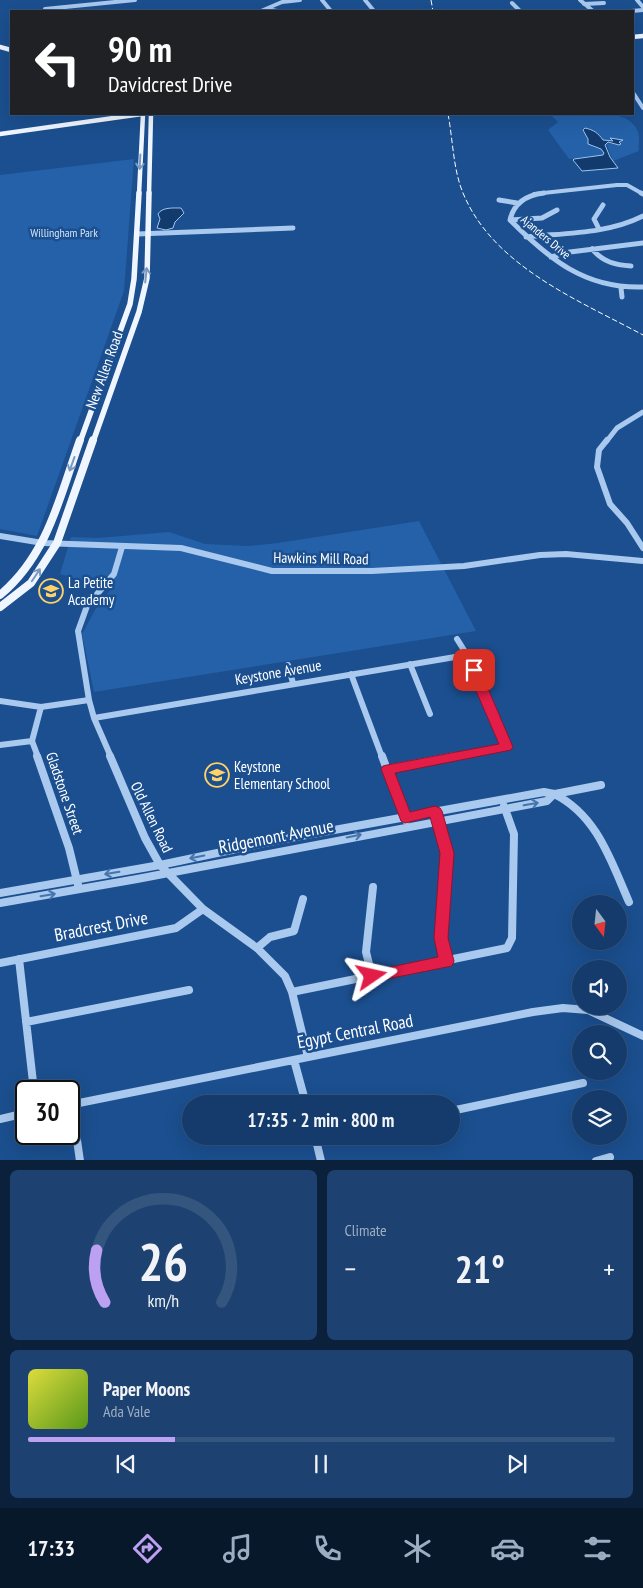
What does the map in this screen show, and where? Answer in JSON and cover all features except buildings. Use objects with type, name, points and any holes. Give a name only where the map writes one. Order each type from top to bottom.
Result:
[{"type":"main road","points":[[0,133],[120,115]]},
{"type":"main road","points":[[0,133],[134,115]]},
{"type":"main road","name":"New Allen Road","points":[[0,595],[31,562],[43,543],[130,304],[137,234],[137,123],[141,115]]},
{"type":"main road","name":"New Allen Road","points":[[0,607],[31,583],[57,544],[139,312],[147,278],[151,116]]},
{"type":"main road","points":[[110,118],[137,123]]},
{"type":"main road","points":[[88,418],[88,427],[97,430]]},
{"type":"street","points":[[45,9],[135,0]]},
{"type":"street","points":[[264,10],[282,2],[300,0]]},
{"type":"street","points":[[322,0],[330,10]]},
{"type":"street","points":[[365,0],[373,10]]},
{"type":"street","points":[[580,0],[592,10]]},
{"type":"street","points":[[637,0],[643,9]]},
{"type":"street","points":[[512,3],[519,10]]},
{"type":"street","points":[[584,4],[604,3]]},
{"type":"street","points":[[267,9],[272,10]]},
{"type":"street","points":[[642,102],[643,108]]},
{"type":"street","points":[[499,200],[517,203],[536,194],[627,185],[643,194]]},
{"type":"street","name":"Ajanders Drive","points":[[517,203],[511,210],[510,220],[526,237],[551,257],[591,280],[622,288],[643,287]]},
{"type":"street","points":[[599,229],[594,219],[604,205]]},
{"type":"street","points":[[510,220],[545,217],[555,213],[556,210]]},
{"type":"street","points":[[526,237],[628,224],[643,216]]},
{"type":"street","points":[[137,234],[293,228]]},
{"type":"street","points":[[551,257],[592,249],[643,243]]},
{"type":"street","points":[[592,249],[605,262],[631,266]]},
{"type":"street","points":[[622,288],[622,297]]},
{"type":"street","points":[[643,412],[617,428],[599,450],[597,467],[610,504],[627,523],[643,548]]},
{"type":"street","name":"Hawkins Mill Road","points":[[0,536],[57,544],[181,548],[272,571],[372,571],[464,566],[540,555],[566,554],[643,561]]},
{"type":"street","name":"Old Allen Road","points":[[122,547],[114,574],[88,606],[78,630],[89,700],[94,718],[145,838],[160,865],[203,909],[271,960],[285,976],[292,992],[308,1057]]},
{"type":"street","points":[[387,769],[506,747],[467,655],[457,639]]},
{"type":"street","name":"Keystone Avenue","points":[[94,718],[293,682],[467,655]]},
{"type":"street","points":[[410,664],[430,714]]},
{"type":"street","points":[[288,666],[293,682]]},
{"type":"street","points":[[351,674],[409,826]]},
{"type":"street","points":[[0,701],[41,707],[89,700]]},
{"type":"street","name":"Gladstone Street","points":[[41,707],[32,741],[69,848],[75,879],[79,889]]},
{"type":"street","points":[[0,745],[32,741]]},
{"type":"street","name":"Ridgemont Avenue","points":[[0,903],[169,873],[438,821],[503,805],[544,792],[554,794],[601,785]]},
{"type":"street","points":[[554,794],[565,798],[589,819],[630,902]]},
{"type":"street","points":[[292,992],[507,948],[512,938],[514,834],[503,805]]},
{"type":"street","name":"Ridgemont Avenue","points":[[0,893],[160,865],[279,840],[435,811],[503,805]]},
{"type":"street","points":[[435,811],[447,853],[441,938],[447,961]]},
{"type":"street","points":[[372,976],[366,952],[373,887]]},
{"type":"street","points":[[256,948],[270,937],[294,931],[303,900]]},
{"type":"street","name":"Bradcrest Drive","points":[[0,963],[176,928],[203,909]]},
{"type":"street","points":[[19,959],[33,1080]]},
{"type":"street","points":[[26,1022],[189,990]]},
{"type":"street","name":"Egypt Central Road","points":[[80,1103],[533,1012],[563,1008],[588,1010],[643,1036]]},
{"type":"street","points":[[294,1060],[304,1095]]},
{"type":"street","points":[[460,1109],[583,1083]]},
{"type":"street","points":[[0,1119],[15,1116]]},
{"type":"street","points":[[77,1145],[80,1160]]},
{"type":"street","points":[[317,1145],[321,1160]]},
{"type":"street","points":[[596,1160],[610,1157]]},
{"type":"green space","points":[[551,115],[615,115],[624,118],[633,123],[638,132],[639,151],[613,161],[606,143],[619,145],[613,141],[603,140],[596,132],[585,128],[593,147],[601,149],[604,153],[603,155],[569,159],[548,130],[558,122]]},
{"type":"green space","name":"Willingham Park","points":[[134,159],[124,291],[37,536],[0,529],[0,175]]},
{"type":"green space","points":[[419,521],[476,631],[94,692],[82,634],[95,610],[111,589],[60,574],[71,537],[98,538],[169,532],[205,544],[249,546]]},
{"type":"shaded area","points":[[585,128],[596,132],[603,140],[613,141],[610,138],[623,140],[619,142],[621,144],[619,145],[608,142],[605,145],[610,157],[618,168],[582,171],[574,159],[603,155],[604,153],[601,149],[588,144],[588,139],[583,130]]},
{"type":"shaded area","points":[[181,208],[184,213],[175,222],[173,228],[166,230],[157,228],[160,219],[158,214],[162,210]]},
{"type":"railway","points":[[431,0],[433,10]]},
{"type":"railway","points":[[448,115],[455,164],[463,193],[477,219],[495,241],[516,261],[565,294],[643,335]]},
{"type":"place","name":"La Petite Academy","points":[[51,591]]},
{"type":"place","name":"Keystone Elementary School","points":[[217,775]]},
{"type":"route","points":[[372,976],[447,961],[441,938],[447,853],[435,811],[405,818],[387,769],[506,747],[474,670]]}]
